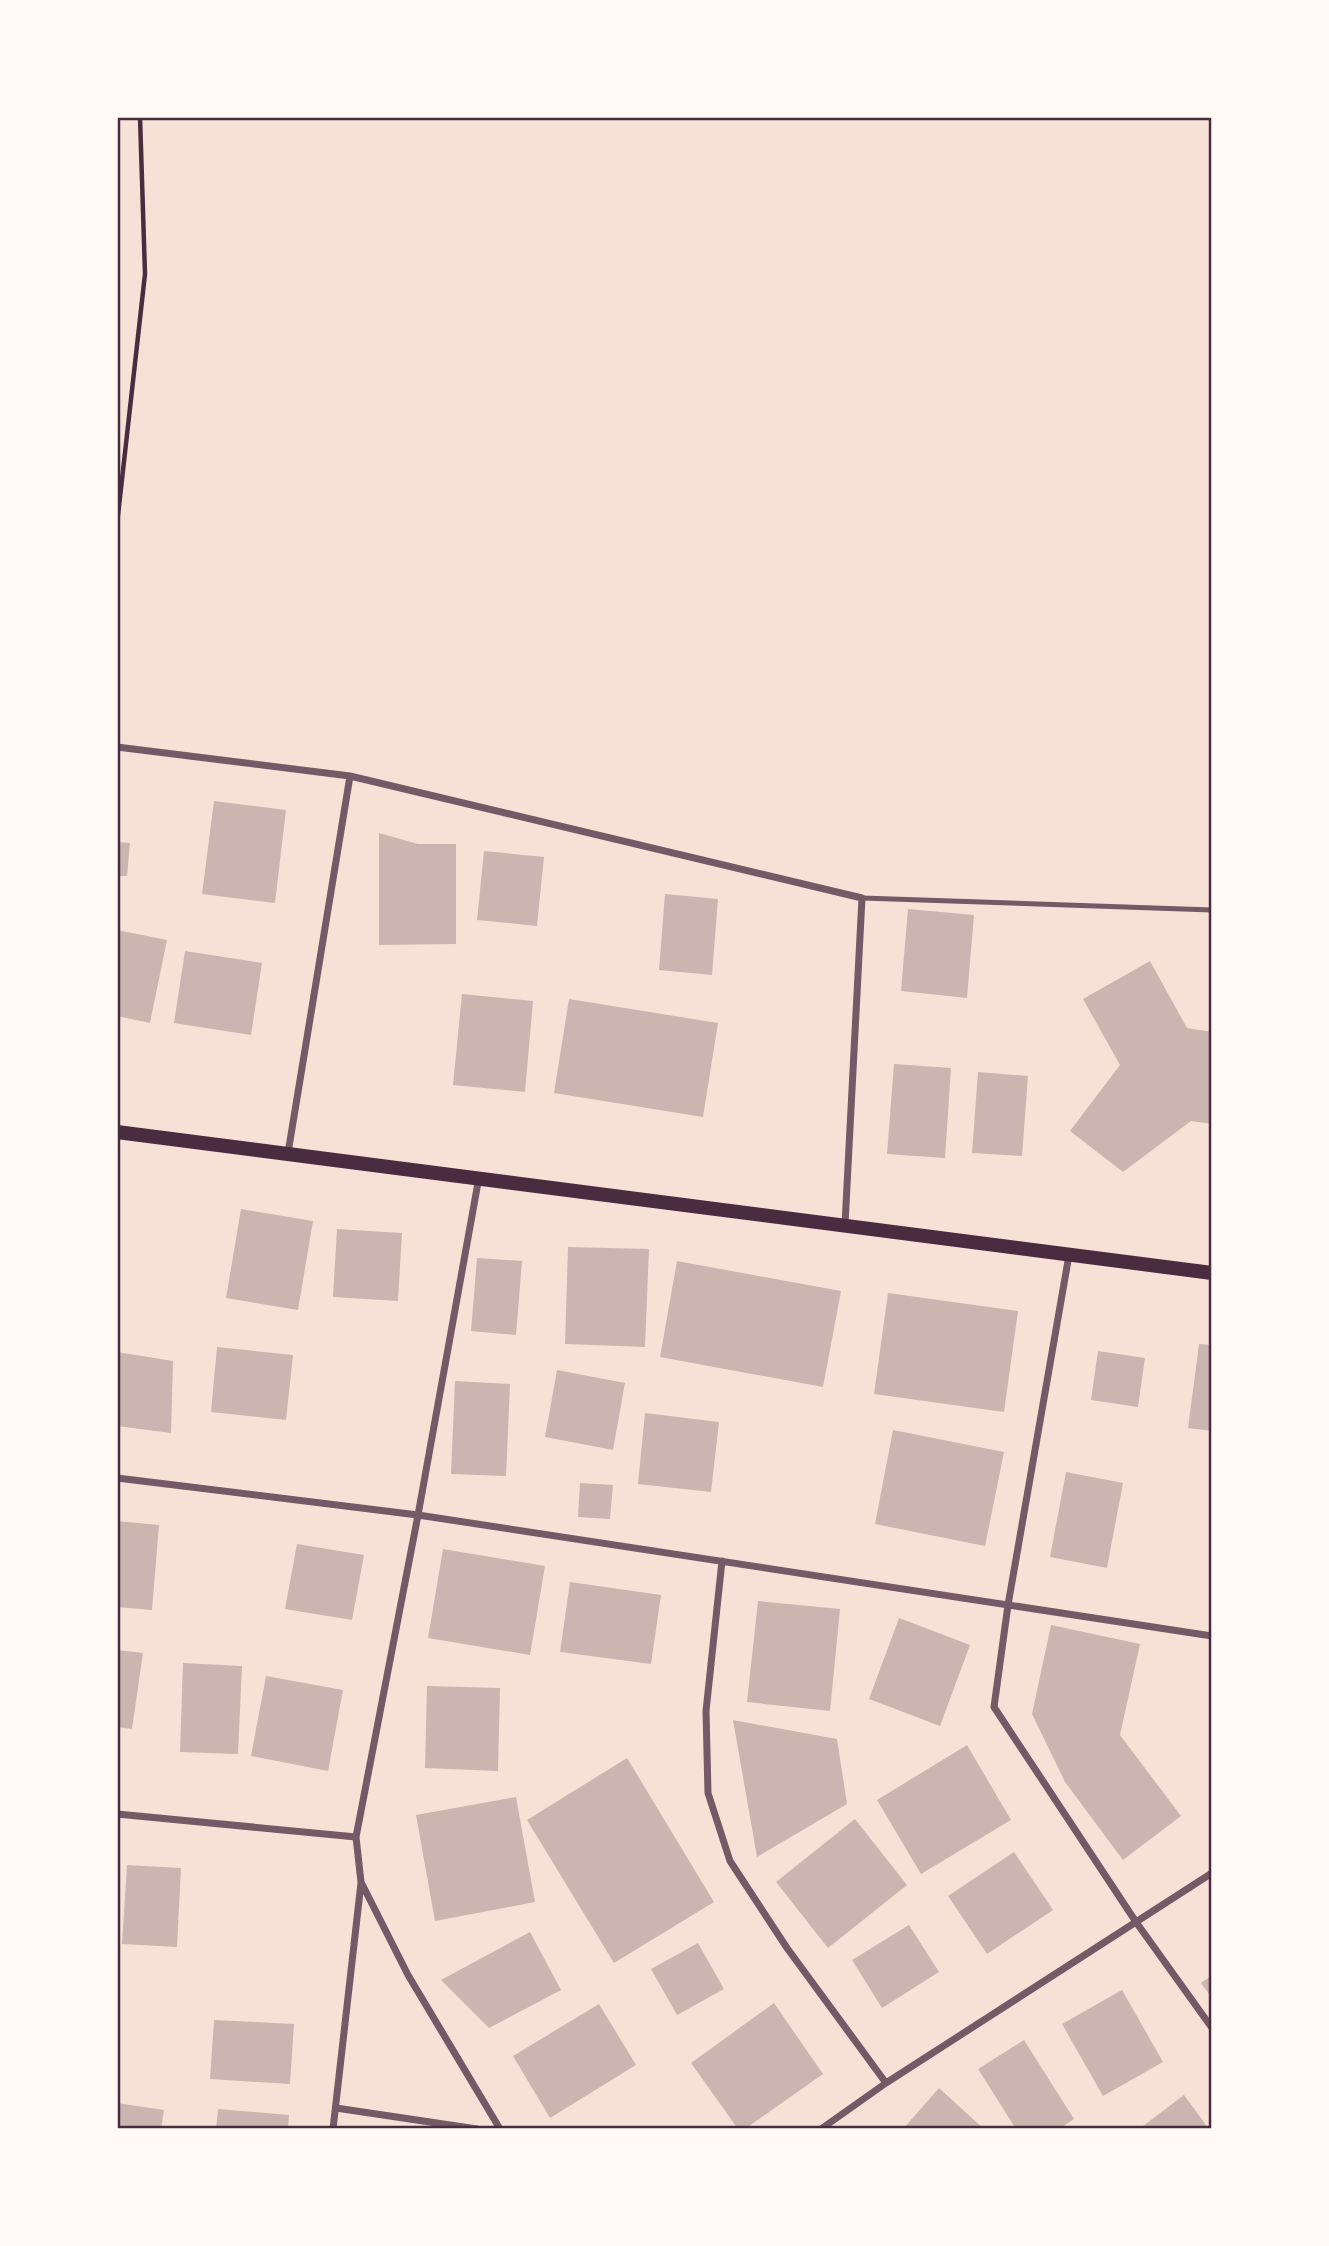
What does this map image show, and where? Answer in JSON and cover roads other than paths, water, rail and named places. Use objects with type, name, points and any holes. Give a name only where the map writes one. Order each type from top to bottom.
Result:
[{"type":"main road","points":[[117,1132],[1212,1273]]},
{"type":"street","points":[[117,747],[350,776],[862,898],[845,1224]]},
{"type":"street","points":[[288,1153],[350,776]]},
{"type":"street","points":[[333,2129],[361,1882],[356,1836],[418,1516],[479,1177]]},
{"type":"street","points":[[1069,1254],[1008,1605],[994,1707],[1136,1922],[1212,2028]]},
{"type":"street","points":[[117,1478],[418,1516],[1212,1636]]},
{"type":"street","points":[[722,1562],[706,1711],[708,1793],[730,1861],[787,1948],[886,2083]]},
{"type":"street","points":[[117,1814],[356,1836]]},
{"type":"street","points":[[821,2129],[886,2083],[1212,1873]]},
{"type":"street","points":[[361,1882],[408,1975],[500,2129]]},
{"type":"street","points":[[336,2108],[477,2129]]},
{"type":"lane","points":[[862,898],[1212,909]]}]
